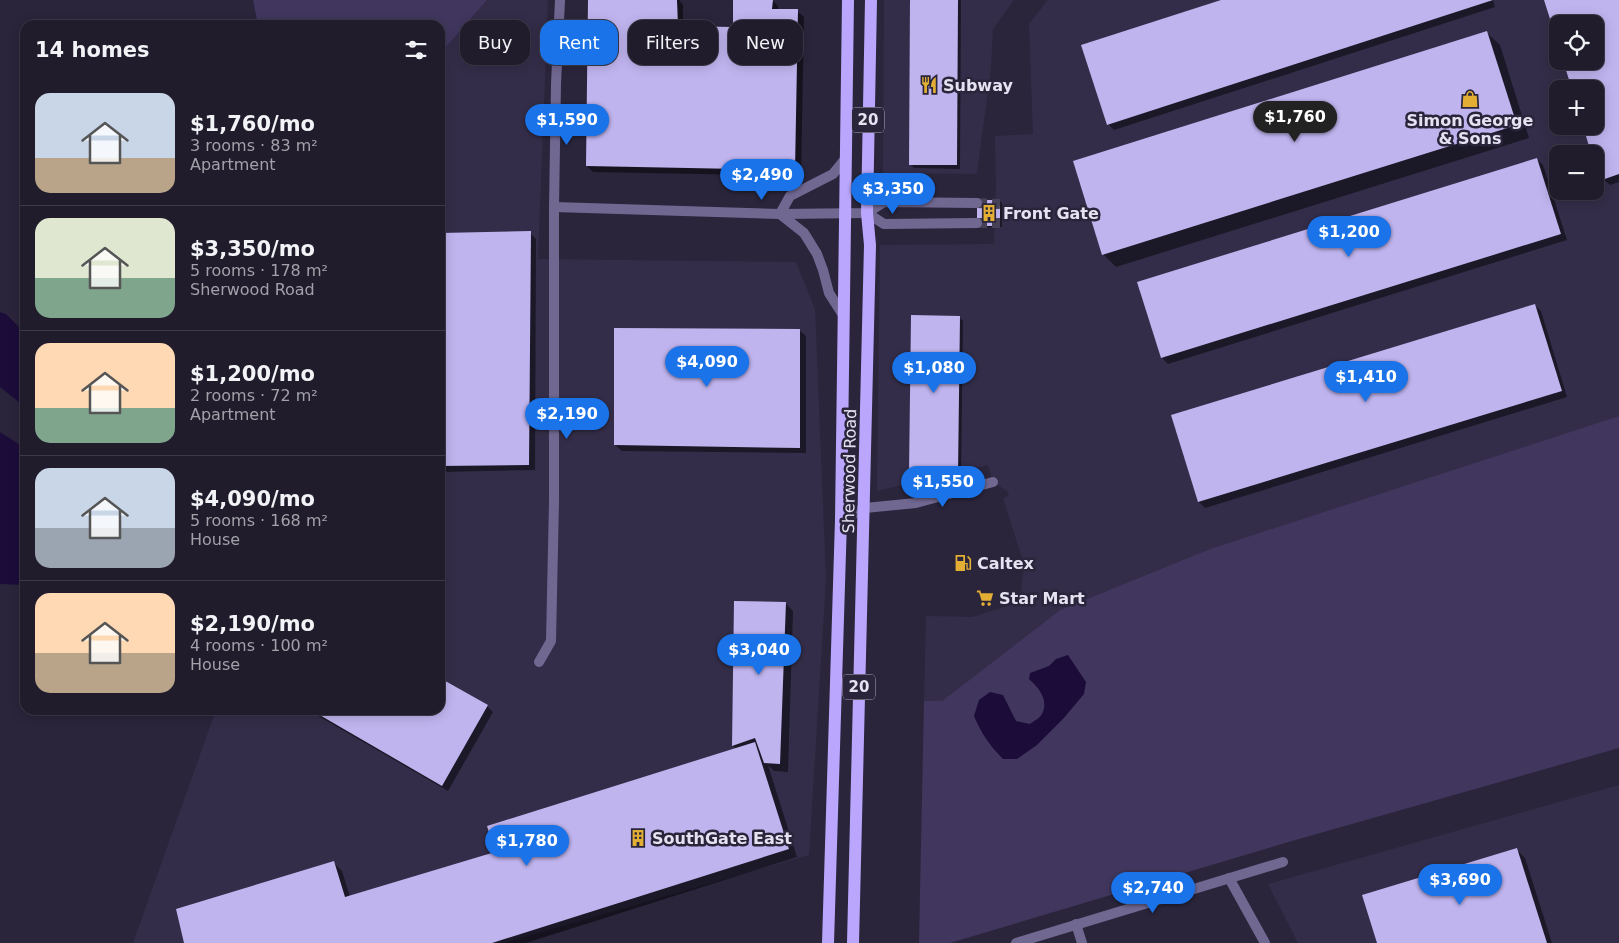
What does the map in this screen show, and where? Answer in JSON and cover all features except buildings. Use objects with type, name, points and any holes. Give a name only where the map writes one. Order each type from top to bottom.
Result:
[{"type":"main road","name":"Sherwood Road","points":[[828,943],[840,520],[848,0]]},
{"type":"main road","name":"Sherwood Road","points":[[853,943],[870,244],[867,213],[871,0]]},
{"type":"street","points":[[539,662],[551,641],[554,501],[554,207],[556,84],[560,0]]},
{"type":"street","points":[[780,214],[790,196],[833,174],[846,158]]},
{"type":"street","points":[[867,213],[884,202],[977,203]]},
{"type":"street","points":[[554,207],[780,214],[845,212],[867,213],[884,224],[977,223]]},
{"type":"street","points":[[780,214],[804,233],[817,254],[824,270],[829,293],[843,316]]},
{"type":"street","points":[[840,520],[864,508],[916,503],[993,482]]},
{"type":"street","points":[[1016,943],[1283,862]]},
{"type":"street","points":[[1229,878],[1265,943]]},
{"type":"street","points":[[1076,924],[1082,943]]},
{"type":"shaded area","points":[[253,0],[487,0],[470,20],[460,20],[460,31],[445,48],[445,20],[257,20]]},
{"type":"shaded area","points":[[487,0],[548,0],[547,20],[540,20],[540,65],[545,65],[538,259],[796,262],[815,309],[826,579],[809,855],[504,943],[133,943],[214,715],[445,715],[445,48],[460,31],[460,65],[530,65],[530,20],[470,20]]},
{"type":"shaded area","points":[[884,0],[1014,0],[993,29],[991,67],[977,174],[883,173]]},
{"type":"shaded area","points":[[1050,0],[1619,0],[1619,416],[1210,549],[1060,610],[942,701],[924,701],[926,616],[972,617],[1020,602],[1024,564],[1003,498],[1009,496],[1007,491],[993,482],[988,465],[877,491],[880,245],[994,244],[995,136],[1033,134],[1029,24],[1047,1]]},
{"type":"shaded area","points":[[0,312],[6,314],[20,328],[20,403],[0,387]]},
{"type":"shaded area","points":[[1619,416],[1619,748],[1292,841],[950,943],[919,943],[924,701],[942,701],[1060,610],[1210,549]]},
{"type":"shaded area","points":[[0,432],[20,445],[20,585],[0,584]]},
{"type":"shaded area","points":[[1068,655],[1086,682],[1084,694],[1037,745],[1017,759],[1003,759],[986,739],[974,716],[979,700],[990,692],[1003,695],[1016,721],[1030,724],[1041,715],[1044,709],[1044,699],[1029,679],[1030,673],[1049,666],[1056,659]]},
{"type":"shaded area","points":[[1619,785],[1619,943],[1298,943],[1268,884]]},
{"type":"tunnel","points":[[977,203],[1000,204]]},
{"type":"tunnel","points":[[977,223],[1000,223]]},
{"type":"place","name":"Subway","points":[[929,85]]},
{"type":"place","name":"Simon George & Sons","points":[[1470,99]]},
{"type":"place","name":"Front Gate","points":[[989,213]]},
{"type":"place","name":"Caltex","points":[[963,563]]},
{"type":"place","name":"Star Mart","points":[[985,598]]},
{"type":"place","name":"SouthGate East","points":[[638,838]]}]
